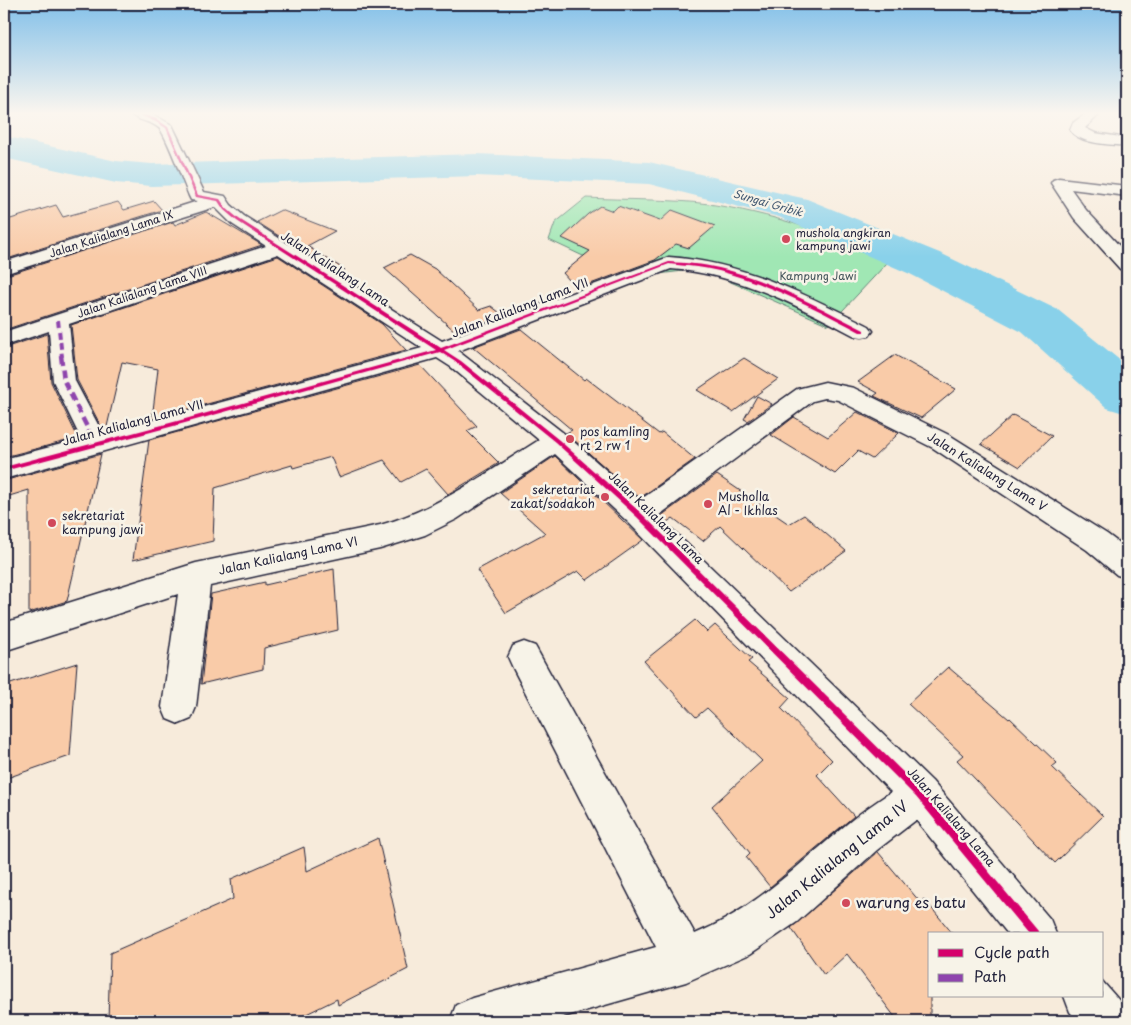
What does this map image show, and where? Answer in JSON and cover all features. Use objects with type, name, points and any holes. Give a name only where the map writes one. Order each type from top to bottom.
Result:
[{"type":"street","name":"Jalan Kalialang Lama","points":[[186,162],[208,198],[238,220],[459,362],[557,441],[639,515],[810,688],[919,794],[1033,932]]},
{"type":"street","points":[[1127,191],[1059,183],[1080,214],[1127,265]]},
{"type":"street","name":"Jalan Kalialang Lama IX","points":[[4,268],[208,198]]},
{"type":"street","name":"Jalan Kalialang Lama VIII","points":[[4,339],[281,247]]},
{"type":"street","name":"Jalan Kalialang Lama VII","points":[[4,469],[440,350],[669,263],[705,266],[767,286],[809,304],[862,331]]},
{"type":"street","points":[[58,320],[64,381],[96,445]]},
{"type":"street","name":"Jalan Kalialang Lama V","points":[[639,515],[805,395],[818,389],[831,389],[846,394],[942,442],[1097,542],[1127,566]]},
{"type":"street","name":"Jalan Kalialang Lama VI","points":[[4,637],[196,576],[380,537],[415,527],[447,511],[557,441]]},
{"type":"street","points":[[179,707],[196,576]]},
{"type":"street","points":[[524,656],[686,960]]},
{"type":"street","name":"Jalan Kalialang Lama IV","points":[[472,1021],[686,960],[735,939],[782,907],[863,836],[919,794]]},
{"type":"street","points":[[1088,998],[1107,1021]]},
{"type":"green space","name":"Kampung Jawi","points":[[586,198],[694,202],[731,208],[777,219],[824,234],[846,242],[887,263],[829,325],[701,269],[658,274],[583,256],[549,240],[555,223]]},
{"type":"building","points":[[154,201],[162,210],[4,260],[4,221],[56,205],[63,217],[118,202],[124,210]]},
{"type":"building","points":[[600,206],[613,211],[618,206],[660,221],[672,210],[715,226],[689,248],[676,244],[655,260],[577,289],[563,273],[590,251],[562,238],[588,214]]},
{"type":"building","points":[[281,210],[335,231],[307,246],[345,270],[340,275],[257,222]]},
{"type":"building","points":[[206,212],[262,245],[4,330],[4,276],[173,222],[175,225]]},
{"type":"building","points":[[410,255],[435,269],[479,310],[491,306],[504,316],[457,333],[384,268]]},
{"type":"building","points":[[278,256],[382,324],[406,350],[152,419],[158,369],[122,362],[106,431],[104,432],[77,380],[71,325]]},
{"type":"building","points":[[521,329],[584,380],[586,378],[659,434],[662,432],[695,459],[640,498],[566,433],[572,430],[473,347]]},
{"type":"building","points":[[47,334],[51,382],[78,438],[4,457],[4,348]]},
{"type":"building","points":[[895,355],[956,389],[921,418],[874,396],[878,393],[858,382]]},
{"type":"building","points":[[744,358],[778,379],[733,412],[697,390]]},
{"type":"building","points":[[420,365],[477,426],[467,431],[499,463],[448,494],[426,469],[401,482],[384,460],[339,477],[331,457],[293,468],[292,465],[215,488],[213,541],[133,560],[149,440]]},
{"type":"building","points":[[757,396],[772,404],[748,421],[744,419]]},
{"type":"building","points":[[857,412],[899,433],[872,459],[858,451],[835,474],[771,435],[794,417],[828,437]]},
{"type":"building","points":[[1013,415],[1052,436],[1020,467],[981,444]]},
{"type":"building","points":[[101,454],[67,601],[29,613],[29,490],[6,497],[7,480]]},
{"type":"building","points":[[555,456],[643,540],[587,580],[578,571],[506,613],[477,570],[545,533],[500,493]]},
{"type":"building","points":[[717,475],[789,524],[804,515],[846,551],[789,592],[720,526],[703,541],[673,518],[667,522],[661,516]]},
{"type":"building","points":[[334,569],[338,630],[264,648],[263,669],[201,684],[211,594],[265,582],[265,585]]},
{"type":"building","points":[[695,620],[707,632],[715,625],[752,659],[748,662],[790,698],[781,708],[832,760],[817,775],[854,816],[770,887],[746,857],[750,853],[712,806],[762,761],[707,708],[696,717],[644,661]]},
{"type":"building","points":[[77,663],[70,756],[4,779],[4,686]]},
{"type":"building","points":[[948,667],[1010,718],[1057,763],[1052,767],[1103,816],[1055,863],[957,760],[963,755],[908,704]]},
{"type":"building","points":[[378,838],[408,969],[338,1005],[337,999],[292,1021],[108,1021],[110,953],[233,899],[231,879],[304,847],[307,871]]},
{"type":"building","points":[[878,852],[920,902],[924,899],[951,932],[928,932],[930,1021],[898,1021],[847,954],[824,975],[791,928]]},
{"type":"waterway","name":"Sungai Gribik","points":[[70,162],[116,172],[152,175],[477,165],[649,173],[793,208],[926,264],[1040,321],[1127,395]]},
{"type":"marked path","points":[[58,320],[64,381],[96,445]]},
{"type":"cycle path","points":[[182,162],[197,196],[219,200],[225,209],[238,220],[459,362],[557,441],[639,515],[919,794],[1033,932]]},
{"type":"cycle path","points":[[4,469],[440,350],[669,263],[693,265],[743,277],[793,297],[862,331]]},
{"type":"place","name":"mushola angkiran kampung jawi","points":[[786,239]]},
{"type":"place","name":"pos kamling rt 2 rw 1","points":[[570,439]]},
{"type":"place","name":"sekretariat zakat/sodakoh","points":[[605,497]]},
{"type":"place","name":"Musholla Al - Ikhlas","points":[[708,504]]},
{"type":"place","name":"sekretariat kampung jawi","points":[[52,523]]},
{"type":"place","name":"warung es batu","points":[[846,903]]}]
